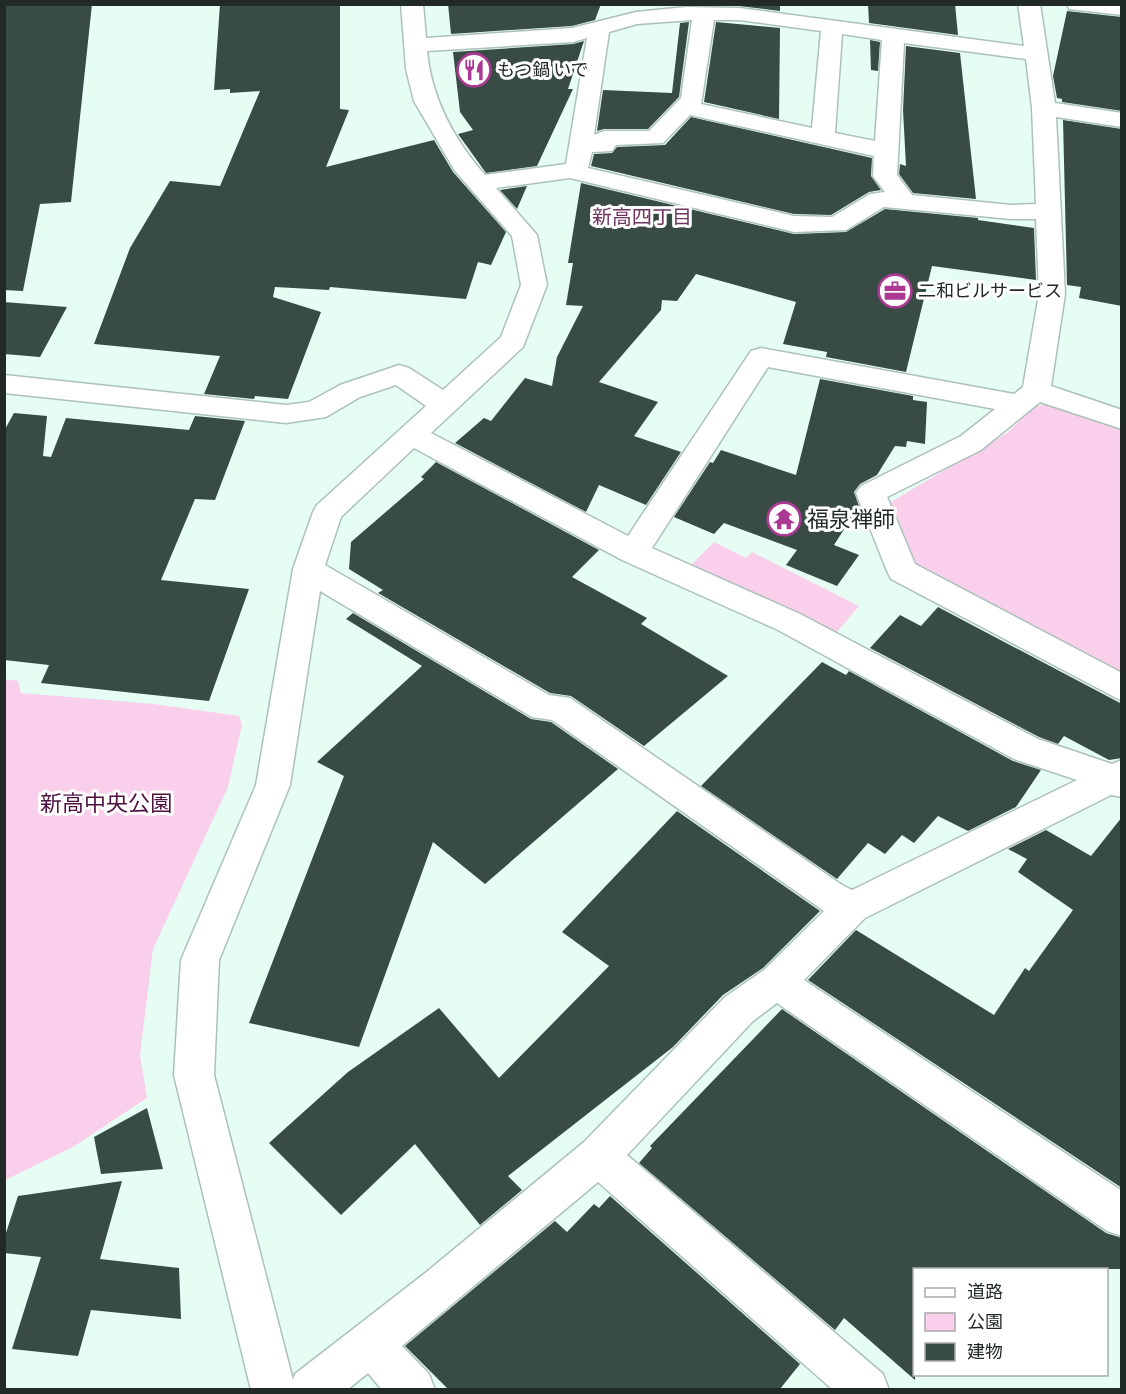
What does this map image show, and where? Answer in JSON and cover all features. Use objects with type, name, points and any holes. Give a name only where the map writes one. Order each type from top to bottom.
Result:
[{"type":"street","points":[[273,1389],[194,1075],[200,960],[273,785],[308,569],[328,512],[442,404],[513,341],[534,285],[524,235],[464,166],[427,107],[420,90],[412,4]]},
{"type":"street","points":[[1029,4],[1044,108],[1052,294],[1027,397],[971,442],[871,493],[902,571],[1122,688]]},
{"type":"street","points":[[1077,4],[1122,9]]},
{"type":"street","points":[[415,45],[573,35],[636,18],[704,13],[739,14],[1037,54]]},
{"type":"street","points":[[581,144],[604,146],[604,138],[656,138],[692,100],[704,13]]},
{"type":"street","points":[[823,139],[832,26]]},
{"type":"street","points":[[577,173],[599,28]]},
{"type":"street","points":[[893,35],[885,176],[903,199]]},
{"type":"street","points":[[685,107],[886,151]]},
{"type":"street","points":[[1044,108],[1122,120]]},
{"type":"street","points":[[479,183],[570,171],[794,224],[837,225],[879,199],[903,199],[1011,212],[1049,211]]},
{"type":"street","points":[[633,552],[761,357],[1027,397],[1122,420]]},
{"type":"street","points":[[4,384],[286,414],[316,410],[350,391],[399,374],[442,404]]},
{"type":"street","points":[[410,434],[633,552],[789,622],[1026,748],[1118,778]]},
{"type":"street","points":[[308,569],[544,708],[558,707],[829,896],[852,907]]},
{"type":"street","points":[[311,1389],[439,1289],[598,1156],[739,1009],[777,982],[852,907],[1118,778]]},
{"type":"street","points":[[777,982],[1122,1216]]},
{"type":"street","points":[[598,1156],[867,1389]]},
{"type":"street","points":[[370,1343],[413,1389]]},
{"type":"green space","points":[[1052,404],[1121,429],[1121,677],[913,563],[884,506],[1007,433],[1035,406]]},
{"type":"green space","points":[[714,542],[746,558],[752,552],[859,606],[833,637],[692,564]]},
{"type":"green space","name":"新高中央公園","points":[[5,679],[18,681],[21,693],[154,704],[239,716],[242,725],[228,787],[153,949],[140,1055],[147,1098],[73,1147],[5,1180]]},
{"type":"building","points":[[4,4],[92,4],[71,202],[40,204],[23,291],[4,290]]},
{"type":"building","points":[[220,4],[340,4],[340,109],[349,110],[326,167],[434,140],[453,172],[506,232],[491,265],[478,262],[466,299],[330,287],[329,290],[275,287],[273,297],[321,312],[288,399],[255,396],[254,399],[204,394],[220,356],[94,344],[130,248],[170,181],[220,186],[260,91],[230,93],[230,89],[214,90]]},
{"type":"building","points":[[448,4],[601,4],[595,20],[572,26],[451,34]]},
{"type":"building","points":[[682,4],[780,4],[780,11],[739,6]]},
{"type":"building","points":[[868,4],[955,4],[958,35],[869,23]]},
{"type":"building","points":[[1067,11],[1122,17],[1122,111],[1062,102],[1062,99],[1057,98],[1053,76]]},
{"type":"building","points":[[689,22],[679,97],[648,129],[597,131],[603,90],[672,93],[680,23]]},
{"type":"building","points":[[716,22],[780,28],[779,119],[704,102]]},
{"type":"building","points":[[870,40],[880,42],[878,71],[871,70]]},
{"type":"building","points":[[584,41],[568,89],[573,89],[537,166],[486,173],[458,134],[473,130],[460,112],[453,52],[573,44]]},
{"type":"building","points":[[906,46],[960,53],[976,199],[913,193],[899,174],[900,164],[906,166],[903,110]]},
{"type":"building","points":[[691,117],[872,158],[871,176],[881,190],[869,192],[831,215],[794,214],[591,166],[594,154],[612,153],[617,147],[665,145]]},
{"type":"building","points":[[1063,120],[1122,129],[1122,306],[1079,298],[1081,287],[1067,285]]},
{"type":"building","points":[[581,183],[794,234],[846,232],[885,209],[978,218],[978,220],[1034,228],[1036,280],[932,266],[906,372],[826,357],[827,352],[783,344],[796,302],[696,274],[677,301],[662,300],[661,310],[599,382],[658,402],[634,436],[681,452],[646,505],[599,485],[586,512],[455,443],[484,418],[491,421],[525,378],[552,386],[557,357],[583,306],[566,305],[573,263],[568,263]]},
{"type":"building","points":[[527,186],[517,209],[500,190]]},
{"type":"building","points":[[4,302],[67,307],[40,357],[4,354]]},
{"type":"building","points":[[820,379],[913,396],[913,400],[927,402],[925,444],[907,441],[906,447],[895,446],[877,475],[860,484],[854,492],[859,506],[834,545],[859,555],[837,586],[786,565],[797,550],[724,523],[714,534],[674,517],[710,462],[713,463],[721,450],[796,475]]},
{"type":"building","points":[[14,413],[47,416],[43,456],[51,457],[66,418],[189,430],[195,416],[245,421],[215,500],[195,499],[161,580],[249,589],[209,701],[41,683],[49,665],[4,660],[4,431]]},
{"type":"building","points":[[436,462],[599,550],[572,577],[647,618],[641,624],[728,676],[644,746],[571,696],[550,693],[378,593],[383,590],[349,569],[351,542],[424,479],[421,477]]},
{"type":"building","points":[[938,607],[1122,704],[1122,758],[1109,760],[1064,736],[1058,744],[1039,737],[870,648],[900,615],[921,626]]},
{"type":"building","points":[[353,613],[531,719],[551,722],[618,769],[485,884],[433,842],[359,1047],[249,1023],[344,776],[317,762],[422,666],[346,619]]},
{"type":"building","points":[[822,662],[846,675],[849,671],[1013,761],[1041,770],[1016,807],[968,831],[938,816],[914,843],[902,835],[885,854],[868,843],[837,879],[701,786]]},
{"type":"building","points":[[677,811],[820,911],[763,968],[723,995],[673,1047],[508,1176],[522,1190],[480,1225],[415,1144],[341,1215],[269,1143],[348,1072],[439,1008],[499,1078],[609,966],[562,932]]},
{"type":"building","points":[[1122,817],[1122,1188],[808,980],[856,930],[994,1015],[1025,968],[1029,971],[1073,910],[1018,872],[1027,859],[1008,849],[1046,830],[1091,856]]},
{"type":"building","points":[[782,1009],[1106,1233],[1122,1238],[1122,1269],[913,1268],[913,1376],[915,1380],[844,1318],[835,1330],[639,1163],[652,1148],[650,1146]]},
{"type":"building","points":[[147,1108],[163,1169],[101,1174],[94,1137]]},
{"type":"building","points":[[122,1181],[100,1259],[179,1268],[181,1319],[91,1310],[78,1356],[12,1349],[41,1257],[4,1253],[4,1239],[18,1196]]},
{"type":"building","points":[[610,1196],[800,1364],[780,1389],[448,1389],[405,1346],[555,1221],[567,1232],[594,1204],[599,1208]]},
{"type":"place","name":"もつ鍋 いで","points":[[474,70]]},
{"type":"place","name":"二和ビルサービス","points":[[895,291]]},
{"type":"place","name":"福泉禅師","points":[[784,519]]},
{"type":"district","name":"新高四丁目","points":[[642,217]]}]
